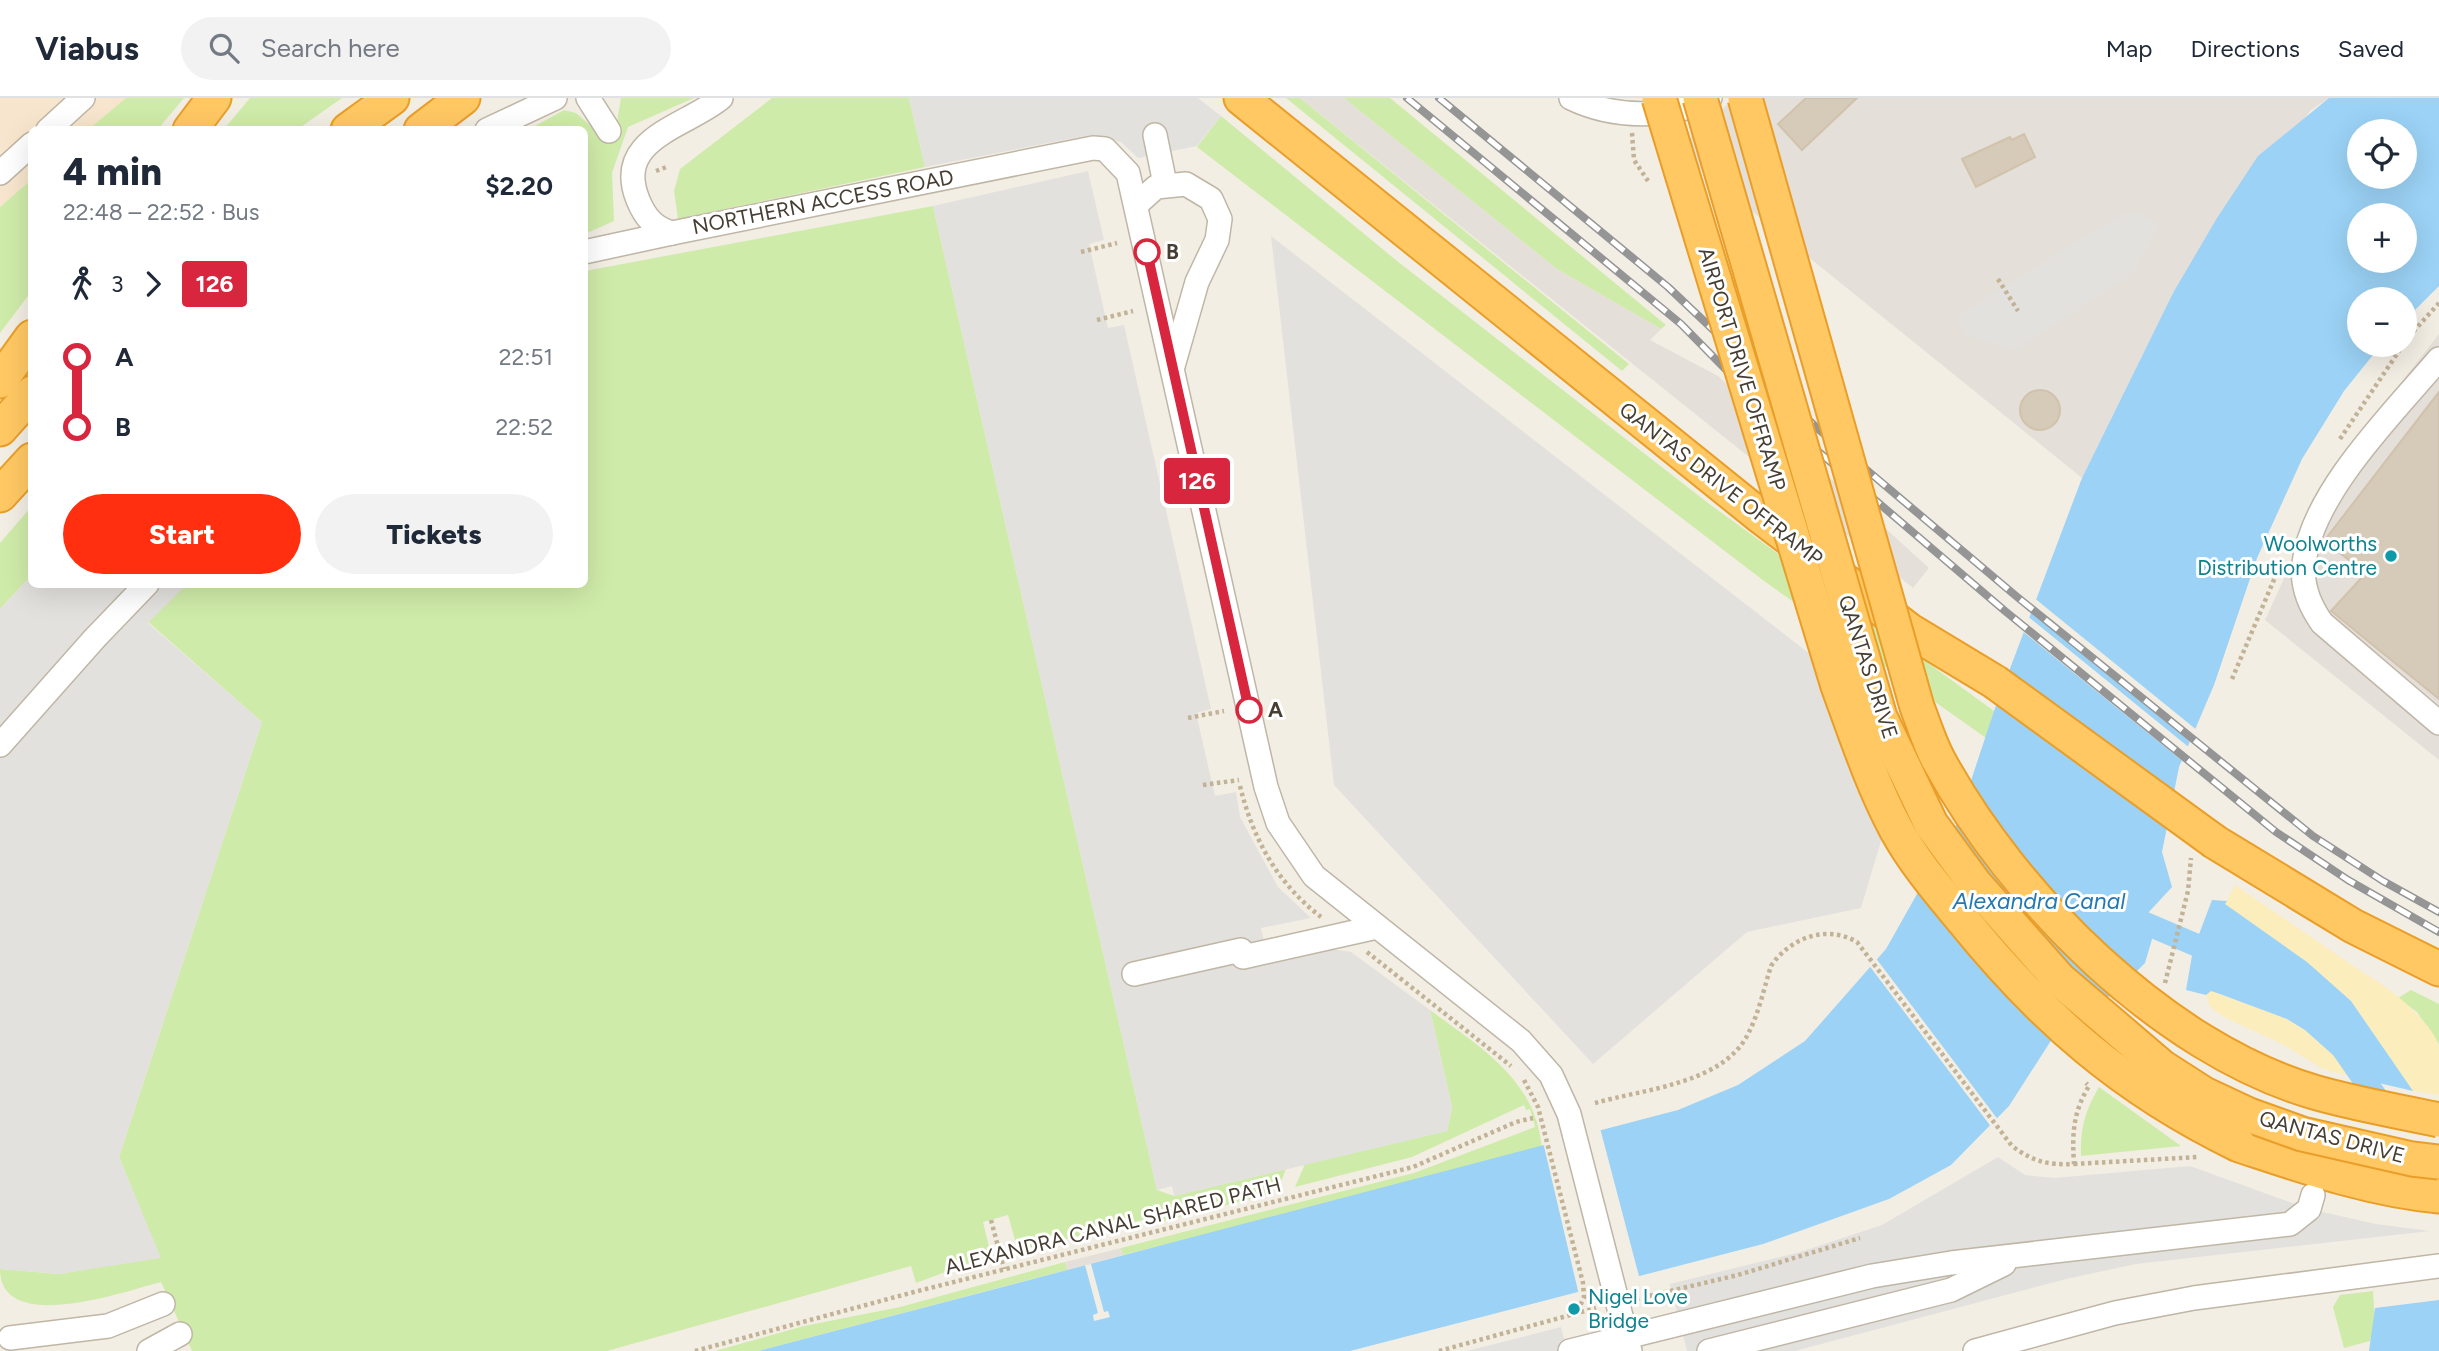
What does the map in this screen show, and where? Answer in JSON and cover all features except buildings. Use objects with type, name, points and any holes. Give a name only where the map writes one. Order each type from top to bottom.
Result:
[{"type":"highway","points":[[193,126],[214,98]]},
{"type":"highway","points":[[354,126],[392,98]]},
{"type":"highway","points":[[426,126],[463,98]]},
{"type":"highway","name":"QANTAS DRIVE OFFRAMP","points":[[1241,98],[1760,516],[1909,631],[1995,682],[2215,842],[2353,926],[2439,968]]},
{"type":"highway","name":"QANTAS DRIVE","points":[[1700,98],[1880,718],[1931,824],[1975,884],[2059,979],[2162,1067],[2204,1094],[2249,1115],[2302,1134],[2412,1159],[2439,1162]]},
{"type":"highway","name":"QANTAS DRIVE","points":[[1745,98],[1917,707],[1937,758],[1959,797],[2003,860],[2066,931],[2135,993],[2182,1026],[2243,1062],[2313,1092],[2439,1120]]},
{"type":"highway","name":"AIRPORT DRIVE OFFRAMP","points":[[1647,106],[1838,687],[1873,782],[1921,869],[2000,966],[2085,1050],[2134,1086],[2193,1123],[2239,1145],[2308,1168],[2377,1185],[2439,1196]]},
{"type":"highway","points":[[0,382],[28,343]]},
{"type":"highway","points":[[0,429],[28,398]]},
{"type":"highway","points":[[0,495],[28,464]]},
{"type":"street","points":[[52,126],[83,98]]},
{"type":"street","points":[[496,126],[555,98]]},
{"type":"street","points":[[588,98],[609,131]]},
{"type":"street","name":"NORTHERN ACCESS ROAD","points":[[721,98],[706,110],[651,140],[642,149],[636,164],[632,180],[643,211],[652,223],[672,233],[1093,148],[1105,149],[1128,173],[1271,805],[1278,823],[1307,868],[1530,1049],[1556,1085],[1573,1129],[1628,1343]]},
{"type":"street","points":[[1571,98],[1583,104],[1694,107],[1710,98]]},
{"type":"street","points":[[1155,135],[1165,184]]},
{"type":"street","points":[[0,173],[28,148]]},
{"type":"street","points":[[1137,204],[1147,193],[1165,184],[1186,184],[1204,192],[1217,208],[1220,219],[1217,240],[1197,282],[1172,372]]},
{"type":"street","points":[[588,252],[672,233]]},
{"type":"street","points":[[2439,359],[2346,468],[2309,537],[2303,566],[2308,603],[2322,623],[2439,723]]},
{"type":"street","points":[[0,746],[95,638],[143,588]]},
{"type":"street","points":[[1134,974],[1369,921]]},
{"type":"street","points":[[1570,1351],[1628,1343],[1872,1276],[1951,1263],[2016,1258],[2290,1224],[2309,1209],[2313,1195]]},
{"type":"street","points":[[1709,1351],[1951,1290],[2016,1258]]},
{"type":"street","points":[[1975,1351],[2017,1346],[2115,1313],[2194,1298],[2439,1266]]},
{"type":"street","points":[[11,1341],[108,1326],[163,1304]]},
{"type":"street","points":[[149,1351],[180,1334]]},
{"type":"path","points":[[1647,106],[1632,142],[1634,160],[1648,181]]},
{"type":"path","points":[[1081,252],[1117,243]]},
{"type":"path","points":[[1998,279],[2018,311]]},
{"type":"path","points":[[2417,328],[2439,303]]},
{"type":"path","points":[[1097,320],[1133,311]]},
{"type":"path","points":[[1188,718],[1224,711]]},
{"type":"path","points":[[1203,785],[1239,779]]},
{"type":"path","points":[[2165,983],[2188,891]]},
{"type":"path","points":[[1595,1102],[1696,1077],[1717,1068],[1744,1041],[1771,966],[1784,949],[1814,935],[1842,936],[1857,942],[2012,1146],[2042,1164],[2074,1164],[2071,1129],[2080,1100],[2089,1086]]},
{"type":"path","points":[[1360,946],[1517,1071],[1538,1107],[1547,1136],[1584,1297],[1577,1313]]},
{"type":"path","name":"ALEXANDRA CANAL SHARED PATH","points":[[695,1351],[1004,1269],[1413,1167],[1516,1122],[1533,1118]]},
{"type":"path","points":[[990,1220],[1004,1269]]},
{"type":"path","points":[[1652,1295],[1800,1258],[1860,1238]]},
{"type":"path","points":[[1439,1351],[1560,1321],[1585,1311]]},
{"type":"shaded area","points":[[0,98],[126,98],[93,126],[28,126],[28,183],[0,207]]},
{"type":"shaded area","points":[[909,98],[1198,98],[1221,116],[1197,146],[1138,158],[1121,142],[1090,135],[925,167]]},
{"type":"shaded area","points":[[1300,98],[1344,98],[1557,269],[1661,329],[1650,340],[1718,376],[1929,568],[1913,588]]},
{"type":"shaded area","points":[[1735,98],[2329,98],[2311,110],[2173,293],[2082,478],[1676,150]]},
{"type":"shaded area","points":[[1088,171],[1104,240],[1089,244],[1108,328],[1124,325],[1211,709],[1196,713],[1215,796],[1236,792],[1240,817],[1278,887],[1311,918],[1261,928],[1269,963],[1331,949],[1351,952],[1430,1010],[1452,1107],[1447,1131],[1174,1196],[1172,1186],[1157,1190],[933,206]]},
{"type":"shaded area","points":[[2124,213],[2139,213],[2159,226],[2131,274],[2016,350],[1968,336],[1956,317]]},
{"type":"shaded area","points":[[1271,236],[1913,734],[1861,908],[1747,932],[1593,1064],[1334,785]]},
{"type":"shaded area","points":[[2439,334],[2439,760],[2265,620],[2335,467]]},
{"type":"shaded area","points":[[28,579],[28,588],[183,588],[148,623],[262,722],[119,1157],[161,1258],[59,1274],[0,1269],[0,609]]},
{"type":"shaded area","points":[[1998,1157],[2025,1175],[2054,1178],[2190,1166],[2309,1209],[2376,1224],[2430,1231],[2136,1264],[2066,1279],[1795,1351],[1687,1351],[1670,1284],[1800,1252],[1882,1225]]},
{"type":"shaded area","points":[[1121,1248],[1123,1255],[1067,1270],[1065,1262]]},
{"type":"shaded area","points":[[1561,1327],[1567,1351],[1467,1351]]},
{"type":"green space","points":[[126,98],[184,98],[161,126],[93,126]]},
{"type":"green space","points":[[250,98],[342,98],[302,126],[227,126]]},
{"type":"green space","points":[[621,98],[694,98],[628,127],[612,173],[614,221],[588,233],[588,126],[535,126],[564,110],[576,113],[599,133],[616,127]]},
{"type":"green space","points":[[772,98],[909,98],[925,167],[678,219],[674,191],[680,169]]},
{"type":"green space","points":[[1286,98],[1300,98],[1629,364],[1622,371]]},
{"type":"green space","points":[[1344,98],[1390,98],[1666,325],[1661,329],[1557,269]]},
{"type":"green space","points":[[1221,116],[1397,261],[1708,503],[1994,711],[1986,738],[1764,581],[1197,147]]},
{"type":"green space","points":[[28,183],[28,296],[0,333],[0,207]]},
{"type":"green space","points":[[933,206],[1157,1190],[1174,1196],[1286,1169],[1282,1179],[1266,1195],[1144,1226],[1142,1220],[1018,1251],[1008,1215],[983,1222],[991,1255],[916,1283],[911,1266],[607,1351],[192,1351],[161,1282],[95,1300],[67,1304],[42,1305],[20,1301],[5,1289],[0,1269],[59,1274],[160,1257],[119,1157],[262,722],[147,621],[181,588],[588,588],[588,270]]},
{"type":"green space","points":[[28,510],[28,579],[0,609],[0,543]]},
{"type":"green space","points":[[2411,990],[2439,1004],[2439,1044],[2417,1012],[2398,998]]},
{"type":"green space","points":[[1430,1010],[1487,1053],[1518,1085],[1530,1104],[1538,1125],[1542,1150],[1123,1255],[1121,1248],[1414,1173],[1535,1127],[1530,1109],[1526,1110],[1524,1105],[1412,1157],[1295,1187],[1305,1164],[1447,1131],[1452,1107]]},
{"type":"green space","points":[[2099,1087],[2181,1146],[2081,1156],[2084,1120]]},
{"type":"green space","points":[[1065,1262],[1067,1270],[758,1351],[715,1351],[804,1326],[900,1307]]},
{"type":"green space","points":[[2373,1291],[2375,1326],[2370,1341],[2344,1348],[2333,1307],[2340,1295]]},
{"type":"sand","points":[[2235,885],[2408,1005],[2428,1026],[2439,1046],[2439,1095],[2413,1091],[2351,1001],[2307,962],[2225,904]]},
{"type":"sand","points":[[2211,991],[2287,1019],[2305,1030],[2333,1055],[2360,1067],[2366,1080],[2323,1069],[2284,1045],[2226,1018],[2210,1007],[2206,995]]},
{"type":"water","name":"Alexandra Canal","points":[[2329,98],[2439,98],[2439,286],[2417,308],[2417,287],[2347,287],[2347,357],[2371,357],[2344,391],[2302,459],[2257,558],[2214,685],[2179,767],[2162,852],[2172,887],[2148,913],[2155,929],[2145,963],[2116,992],[2061,1025],[2009,1106],[1951,1165],[1889,1199],[1763,1244],[1350,1351],[758,1351],[1678,1110],[1738,1085],[1805,1041],[1886,949],[1957,823],[1994,711],[2082,478],[2173,293],[2217,218],[2258,156]]},
{"type":"water","points":[[2212,900],[2227,901],[2225,904],[2307,962],[2351,1001],[2413,1091],[2366,1080],[2360,1067],[2333,1055],[2305,1030],[2287,1019],[2211,991],[2206,995],[2186,990],[2193,950]]},
{"type":"water","points":[[2439,1300],[2439,1351],[2369,1351],[2375,1308]]},
{"type":"pier","points":[[2033,597],[2198,731],[2193,744],[2028,610]]},
{"type":"pier","points":[[2026,615],[2191,749],[2185,763],[2021,630]]},
{"type":"pier","points":[[1875,957],[1999,1121],[1992,1128],[1868,964]]},
{"type":"pier","name":"Nigel Love Bridge","points":[[1600,1128],[1640,1280],[1579,1295],[1543,1142]]},
{"type":"pier","points":[[1091,1264],[1104,1312],[1108,1311],[1110,1317],[1094,1321],[1093,1315],[1098,1313],[1085,1265]]},
{"type":"waterway","points":[[2128,916],[2222,956]]},
{"type":"waterway","points":[[2336,1039],[2388,1114]]},
{"type":"railway","points":[[1407,98],[1681,324],[1744,388],[2005,611],[2276,832],[2348,880],[2439,932]]},
{"type":"railway","points":[[1439,98],[1668,287],[1817,428],[2016,596],[2313,836],[2383,881],[2439,912]]},
{"type":"bus line","name":"126","points":[[1147,252],[1249,710]]},
{"type":"place","name":"B","points":[[1147,252]]},
{"type":"place","name":"Woolworths Distribution Centre","points":[[2391,556]]},
{"type":"place","name":"A","points":[[1249,710]]},
{"type":"place","name":"Nigel Love Bridge","points":[[1574,1309]]}]
